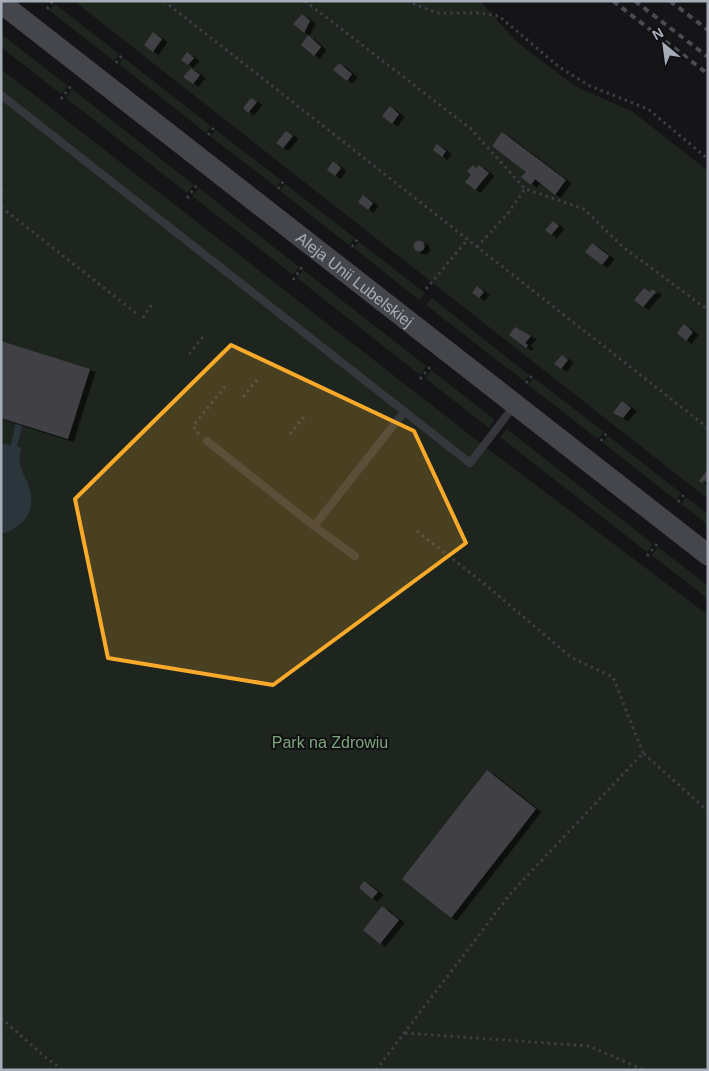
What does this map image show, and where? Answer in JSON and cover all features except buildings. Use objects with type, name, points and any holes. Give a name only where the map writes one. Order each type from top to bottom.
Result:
[{"type":"street","name":"Aleja Unii Lubelskiej","points":[[1,3],[708,555]]},
{"type":"lane","points":[[1,95],[470,463],[516,404]]},
{"type":"lane","points":[[314,526],[404,412]]},
{"type":"lane","points":[[207,441],[355,556]]},
{"type":"path","points":[[47,9],[53,1]]},
{"type":"path","points":[[164,1],[708,428]]},
{"type":"path","points":[[305,1],[471,128],[525,188],[584,209],[623,247],[708,310]]},
{"type":"path","points":[[407,1],[437,13],[480,13],[499,16],[559,67],[590,86],[648,109],[708,159]]},
{"type":"path","points":[[116,63],[124,53]]},
{"type":"path","points":[[61,99],[71,86]]},
{"type":"path","points":[[208,134],[216,124]]},
{"type":"path","points":[[278,189],[285,179]]},
{"type":"path","points":[[187,198],[197,185]]},
{"type":"path","points":[[1,191],[5,187]]},
{"type":"path","points":[[477,247],[504,219],[525,188]]},
{"type":"path","points":[[1,207],[136,313]]},
{"type":"path","points":[[352,247],[359,237]]},
{"type":"path","points":[[426,289],[468,239]]},
{"type":"path","points":[[293,280],[302,267]]},
{"type":"path","points":[[143,318],[152,304]]},
{"type":"path","points":[[188,354],[202,337]]},
{"type":"path","points":[[420,379],[430,367]]},
{"type":"path","points":[[526,383],[534,373]]},
{"type":"path","points":[[243,397],[257,380]]},
{"type":"path","points":[[207,441],[193,426],[227,384]]},
{"type":"path","points":[[290,434],[304,417]]},
{"type":"path","points":[[600,441],[608,431]]},
{"type":"path","points":[[678,502],[686,492]]},
{"type":"path","points":[[417,531],[487,586],[572,658],[613,677],[643,753],[708,810]]},
{"type":"path","points":[[647,556],[657,544]]},
{"type":"path","points":[[376,1070],[511,893],[643,753]]},
{"type":"path","points":[[1,1018],[44,1057],[63,1070]]},
{"type":"path","points":[[404,1033],[590,1046],[644,1070]]},
{"type":"highlighted area","points":[[231,345],[414,431],[466,543],[273,685],[108,658],[75,499]]},
{"type":"green space","points":[[74,1],[480,1],[517,42],[575,86],[633,112],[708,171],[708,499]]},
{"type":"green space","points":[[55,4],[119,54],[114,61],[49,10]]},
{"type":"green space","points":[[1,34],[68,86],[61,94],[1,47]]},
{"type":"green space","points":[[124,58],[211,126],[206,133],[119,64]]},
{"type":"green space","name":"Park na Zdrowiu","points":[[1,69],[488,449],[708,615],[708,1070],[1,1070]]},
{"type":"green space","points":[[72,89],[194,185],[187,193],[66,98]]},
{"type":"green space","points":[[216,130],[281,180],[276,187],[210,136]]},
{"type":"green space","points":[[285,184],[355,238],[349,245],[280,191]]},
{"type":"green space","points":[[199,188],[299,267],[293,275],[192,196]]},
{"type":"green space","points":[[359,242],[425,293],[419,300],[354,248]]},
{"type":"green space","points":[[303,270],[426,366],[420,375],[297,278]]},
{"type":"green space","points":[[432,298],[529,375],[524,381],[426,305]]},
{"type":"green space","points":[[431,370],[495,420],[489,428],[425,378]]},
{"type":"green space","points":[[534,378],[604,432],[598,439],[528,385]]},
{"type":"green space","points":[[507,429],[653,544],[647,552],[500,437]]},
{"type":"green space","points":[[608,436],[681,493],[676,500],[603,443]]},
{"type":"green space","points":[[686,497],[708,514],[708,525],[681,504]]},
{"type":"green space","points":[[658,547],[708,586],[708,599],[652,555]]},
{"type":"shaded area","points":[[16,422],[23,424],[17,446],[22,448],[19,456],[20,464],[29,487],[31,505],[27,516],[19,525],[1,534],[1,446],[2,444],[11,445]]},
{"type":"railway","points":[[613,1],[708,74]]},
{"type":"railway","points":[[635,1],[708,57]]},
{"type":"railway","points":[[670,1],[708,30]]}]
